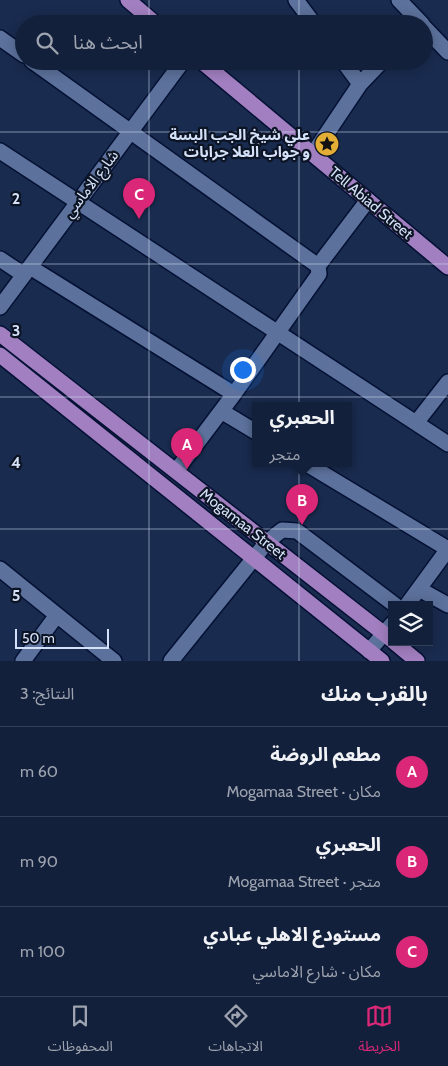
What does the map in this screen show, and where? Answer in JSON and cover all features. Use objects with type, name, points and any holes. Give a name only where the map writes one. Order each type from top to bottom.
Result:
[{"type":"main road","points":[[130,1],[146,15]]},
{"type":"main road","name":"Tell Abiad Street","points":[[212,70],[448,267]]},
{"type":"main road","name":"Mogamaa Street","points":[[0,334],[267,542],[388,633]]},
{"type":"main road","name":"Mogamaa Street","points":[[0,355],[382,661]]},
{"type":"main road","name":"Mogamaa Street","points":[[401,646],[417,661]]},
{"type":"street","points":[[296,0],[307,15]]},
{"type":"street","points":[[399,0],[413,15]]},
{"type":"street","points":[[433,36],[448,52]]},
{"type":"street","points":[[0,38],[15,49]]},
{"type":"street","points":[[44,70],[318,266]]},
{"type":"street","name":"شارع الاماسي","points":[[0,307],[176,70]]},
{"type":"street","points":[[350,70],[360,84]]},
{"type":"street","points":[[312,154],[360,84],[373,70]]},
{"type":"street","points":[[0,151],[448,444]]},
{"type":"street","points":[[176,471],[278,333],[319,274],[318,266],[368,200]]},
{"type":"street","points":[[0,258],[27,271],[234,394]]},
{"type":"street","points":[[416,423],[448,382]]},
{"type":"street","points":[[221,411],[252,430]]},
{"type":"street","points":[[313,467],[448,549],[410,601]]},
{"type":"street","points":[[171,661],[267,542],[282,530],[297,531],[390,601]]},
{"type":"street","points":[[0,570],[114,661]]},
{"type":"street","points":[[419,589],[448,605]]},
{"type":"street","points":[[22,661],[57,615]]},
{"type":"street","points":[[369,651],[388,637]]},
{"type":"place","name":"علي شيخ الجب البسة و جواب العلا جرابات","points":[[327,144]]},
{"type":"place","name":"مستودع الاهلي عبادي","points":[[139,219]]},
{"type":"place","name":"مطعم الروضة","points":[[187,469]]},
{"type":"place","name":"الحعبري","points":[[302,525]]}]
